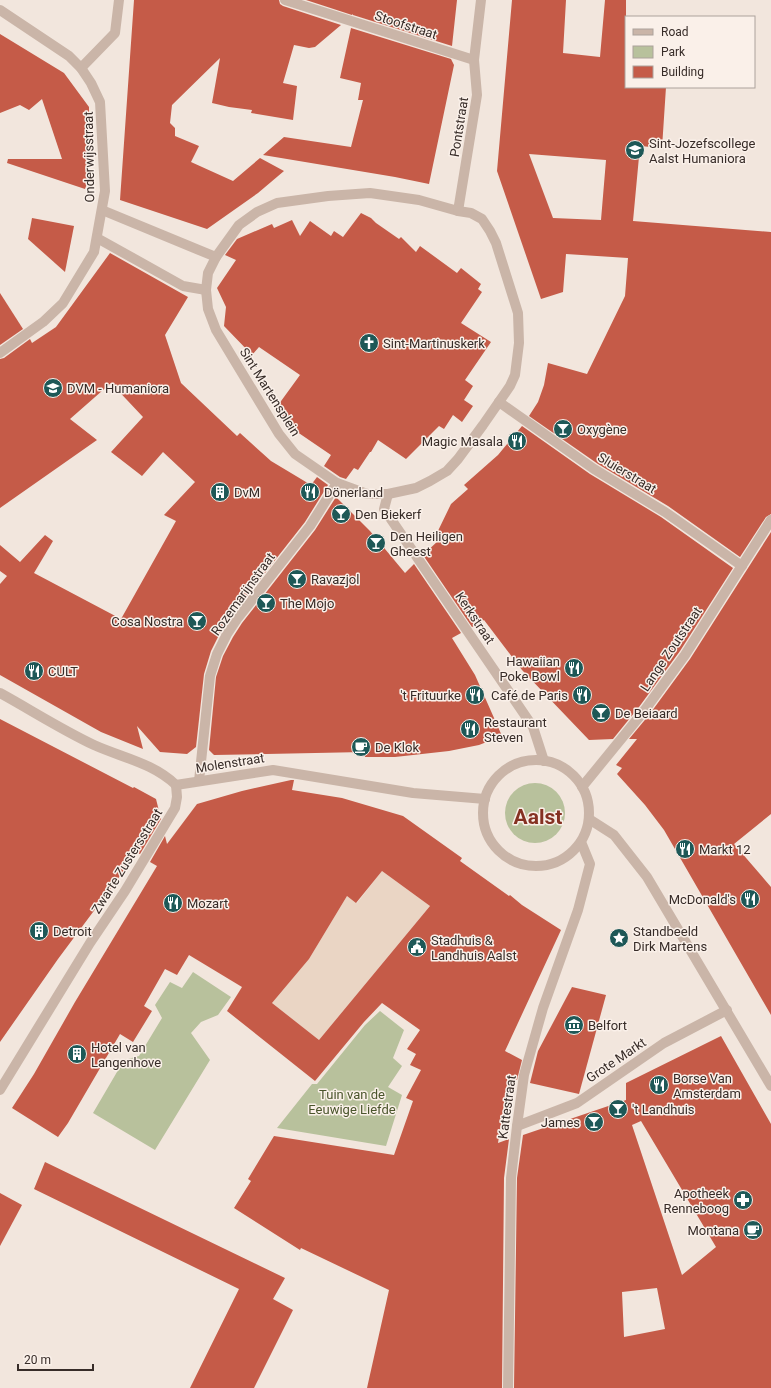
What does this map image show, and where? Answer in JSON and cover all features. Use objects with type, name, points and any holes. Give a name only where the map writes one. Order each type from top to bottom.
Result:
[{"type":"street","points":[[81,68],[115,33],[119,0]]},
{"type":"street","name":"Stoofstraat","points":[[284,0],[474,60]]},
{"type":"street","name":"Pontstraat","points":[[458,211],[478,95],[474,60],[482,0]]},
{"type":"street","name":"Onderwijsstraat","points":[[0,10],[69,56],[81,68],[100,102],[105,191],[94,252],[63,303],[44,322],[0,353]]},
{"type":"street","name":"Sint Martensplein","points":[[370,193],[419,200],[458,211],[471,213],[482,219],[496,243],[518,313],[519,343],[515,375],[499,402],[458,459],[447,471],[416,488],[388,494],[367,494],[337,483],[295,454],[279,434],[216,330],[208,309],[206,290],[208,273],[216,257],[239,225],[257,212],[277,202],[370,193]]},
{"type":"street","points":[[102,210],[216,257]]},
{"type":"street","points":[[97,238],[184,286],[206,290]]},
{"type":"street","name":"Sluierstraat","points":[[499,402],[594,469],[665,512],[742,566]]},
{"type":"street","name":"Rozemarijnstraat","points":[[199,781],[210,676],[217,654],[227,634],[237,619],[310,526],[337,483]]},
{"type":"street","name":"Kerkstraat","points":[[388,494],[384,509],[533,727],[544,761]]},
{"type":"street","name":"Lange Zoutstraat","points":[[582,787],[644,711],[685,655],[771,520]]},
{"type":"street","points":[[0,693],[95,745],[151,767],[168,777],[176,785]]},
{"type":"street","points":[[528,761],[544,761],[559,765],[572,774],[582,787],[588,802],[589,818],[587,831],[581,842],[563,859],[542,866],[525,865],[509,859],[496,848],[487,833],[483,816],[486,798],[491,785],[501,774],[514,765],[528,761]]},
{"type":"street","name":"Molenstraat","points":[[176,785],[273,770],[413,793],[486,798]]},
{"type":"street","name":"Zwarte Zustersstraat","points":[[0,1090],[90,944],[125,891],[175,808],[178,796],[176,785]]},
{"type":"street","points":[[589,818],[614,835],[647,876],[771,1086]]},
{"type":"street","name":"Kattestraat","points":[[508,1388],[511,1178],[517,1126],[524,1075],[544,1008],[578,910],[590,864],[581,842]]},
{"type":"street","name":"Grote Markt","points":[[517,1126],[577,1103],[664,1043],[726,1010]]},
{"type":"green space","points":[[535,783],[552,788],[560,796],[565,813],[560,830],[552,838],[535,843],[518,838],[510,830],[505,813],[510,796],[518,788]]},
{"type":"green space","points":[[193,972],[231,997],[218,1015],[201,1022],[191,1033],[210,1060],[155,1150],[93,1113],[124,1060],[139,1056],[162,1018],[155,1005],[170,982],[182,988]]},
{"type":"green space","name":"Tuin van de Eeuwige Liefde","points":[[380,1011],[404,1030],[393,1058],[402,1066],[388,1087],[402,1095],[386,1146],[277,1128],[312,1084],[317,1084],[365,1025]]},
{"type":"shaded area","points":[[382,871],[430,906],[319,1040],[272,1003],[309,959],[347,896],[357,903]]},
{"type":"building","points":[[134,0],[279,0],[280,4],[283,6],[341,25],[315,47],[309,48],[294,45],[283,83],[297,86],[293,120],[251,113],[252,110],[212,103],[220,58],[172,105],[170,123],[175,128],[175,136],[199,146],[191,162],[233,181],[260,158],[284,171],[258,193],[207,229],[120,200]]},
{"type":"building","points":[[306,0],[457,0],[452,46],[353,14],[352,15]]},
{"type":"building","points":[[512,0],[566,0],[563,53],[600,57],[605,0],[626,0],[625,88],[666,88],[662,148],[640,146],[633,221],[771,232],[771,514],[766,517],[740,557],[668,506],[598,464],[529,416],[538,402],[544,385],[548,363],[587,374],[625,296],[628,258],[566,254],[563,292],[541,299],[497,171]],"holes":[[[529,154],[606,160],[601,220],[553,218]]]},
{"type":"building","points":[[351,28],[451,59],[454,65],[429,184],[263,155],[284,137],[351,147],[363,100],[358,100],[361,83],[340,78]]},
{"type":"building","points":[[0,34],[64,73],[89,107],[89,178],[85,189],[7,163],[8,159],[62,159],[42,99],[29,110],[20,105],[0,113]]},
{"type":"building","name":"Sint-Martinuskerk","points":[[361,213],[371,218],[399,239],[401,237],[416,252],[420,246],[457,273],[461,268],[481,284],[478,289],[482,292],[461,323],[491,342],[465,380],[473,386],[464,400],[473,406],[462,422],[453,415],[444,429],[439,426],[406,459],[378,440],[358,470],[354,468],[346,479],[340,477],[324,466],[331,455],[287,425],[291,421],[277,412],[278,410],[276,408],[300,375],[259,347],[252,355],[224,326],[226,307],[217,288],[236,260],[225,255],[237,239],[272,224],[274,228],[292,220],[300,236],[310,221],[331,236],[334,231],[343,237]]},
{"type":"building","points":[[32,218],[74,226],[65,272],[28,239]]},
{"type":"building","points":[[110,253],[188,297],[165,335],[181,383],[237,436],[240,433],[271,461],[311,485],[317,477],[328,485],[305,522],[221,631],[211,651],[204,674],[196,747],[187,754],[160,752],[137,726],[143,749],[101,732],[0,675],[0,584],[7,576],[0,571],[0,545],[20,562],[45,535],[53,541],[34,573],[121,619],[176,521],[164,515],[195,482],[163,452],[142,476],[111,452],[143,417],[111,383],[70,419],[97,440],[0,508],[0,359],[4,358],[30,339],[32,343],[56,327]]},
{"type":"building","points":[[0,293],[23,329],[0,345]]},
{"type":"building","points":[[522,426],[590,474],[661,517],[733,568],[680,651],[639,707],[613,739],[589,740],[522,670],[484,620],[472,627],[423,555],[440,539],[436,535],[451,504],[468,489],[464,485],[498,455]]},
{"type":"building","points":[[336,497],[370,531],[405,573],[414,564],[461,633],[452,638],[475,675],[502,736],[479,745],[449,751],[395,757],[365,757],[364,752],[214,755],[209,750],[216,677],[223,656],[242,623],[315,530]]},
{"type":"building","points":[[771,532],[771,814],[734,844],[771,887],[771,1015],[664,830],[645,805],[617,774],[622,768],[616,765],[637,739],[629,739],[649,715],[690,659]]},
{"type":"building","points":[[0,719],[156,799],[161,819],[140,854],[137,853],[58,959],[0,1042]]},
{"type":"building","points":[[294,780],[292,790],[342,798],[403,816],[462,858],[460,861],[509,896],[510,895],[522,905],[561,930],[505,1051],[522,1060],[517,1080],[508,1078],[498,1143],[509,1139],[504,1178],[502,1388],[367,1388],[389,1290],[301,1248],[300,1250],[234,1208],[251,1181],[248,1179],[274,1136],[394,1155],[413,1101],[406,1098],[421,1070],[410,1065],[416,1054],[407,1049],[420,1030],[382,1003],[364,1022],[315,1081],[227,1011],[242,987],[189,955],[177,975],[165,969],[144,1006],[152,1011],[133,1042],[120,1034],[68,1123],[58,1137],[12,1108],[34,1074],[75,1002],[157,866],[150,862],[165,836],[167,844],[197,804],[242,791]],"holes":[[[382,871],[430,906],[319,1040],[272,1003],[309,959],[347,896],[356,903]]]},
{"type":"building","name":"Belfort","points":[[572,987],[606,995],[579,1094],[530,1083],[538,1051]]},
{"type":"building","points":[[721,1036],[771,1124],[771,1388],[514,1388],[517,1178],[523,1135],[626,1100],[626,1083]],"holes":[[[641,1121],[716,1247],[682,1275],[632,1125]],[[657,1288],[665,1329],[624,1337],[622,1292]]]},
{"type":"building","points":[[45,1162],[285,1278],[273,1299],[293,1310],[254,1388],[190,1388],[239,1289],[34,1189]]},
{"type":"building","points":[[0,1193],[22,1205],[0,1246]]},
{"type":"place","name":"Sint-Jozefscollege Aalst Humaniora","points":[[635,150]]},
{"type":"place","name":"Sint-Martinuskerk","points":[[369,343]]},
{"type":"place","name":"DVM - Humaniora","points":[[53,388]]},
{"type":"place","name":"Oxygène","points":[[563,429]]},
{"type":"place","name":"Magic Masala","points":[[517,441]]},
{"type":"place","name":"DvM","points":[[220,492]]},
{"type":"place","name":"Dönerland","points":[[310,492]]},
{"type":"place","name":"Den Biekerf","points":[[341,514]]},
{"type":"place","name":"Den Heiligen Gheest","points":[[376,543]]},
{"type":"place","name":"Ravazjol","points":[[297,579]]},
{"type":"place","name":"The Mojo","points":[[266,603]]},
{"type":"place","name":"Cosa Nostra","points":[[197,621]]},
{"type":"place","name":"Hawaiian Poke Bowl","points":[[574,668]]},
{"type":"place","name":"CULT","points":[[34,671]]},
{"type":"place","name":"'t Frituurke","points":[[475,695]]},
{"type":"place","name":"Café de Paris","points":[[582,695]]},
{"type":"place","name":"De Beiaard","points":[[601,713]]},
{"type":"place","name":"Restaurant Steven","points":[[470,729]]},
{"type":"place","name":"De Klok","points":[[361,747]]},
{"type":"place","name":"Markt 12","points":[[685,849]]},
{"type":"place","name":"McDonald's","points":[[750,899]]},
{"type":"place","name":"Mozart","points":[[173,903]]},
{"type":"place","name":"Detroit","points":[[39,931]]},
{"type":"place","name":"Standbeeld Dirk Martens","points":[[619,938]]},
{"type":"place","name":"Stadhuis & Landhuis Aalst","points":[[417,947]]},
{"type":"place","name":"Belfort","points":[[574,1025]]},
{"type":"place","name":"Hotel van Langenhove","points":[[77,1054]]},
{"type":"place","name":"Borse Van Amsterdam","points":[[659,1085]]},
{"type":"place","name":"'t Landhuis","points":[[618,1109]]},
{"type":"place","name":"James","points":[[594,1122]]},
{"type":"place","name":"Apotheek Renneboog","points":[[743,1200]]},
{"type":"place","name":"Montana","points":[[753,1230]]},
{"type":"district","name":"Aalst","points":[[538,817]]}]
